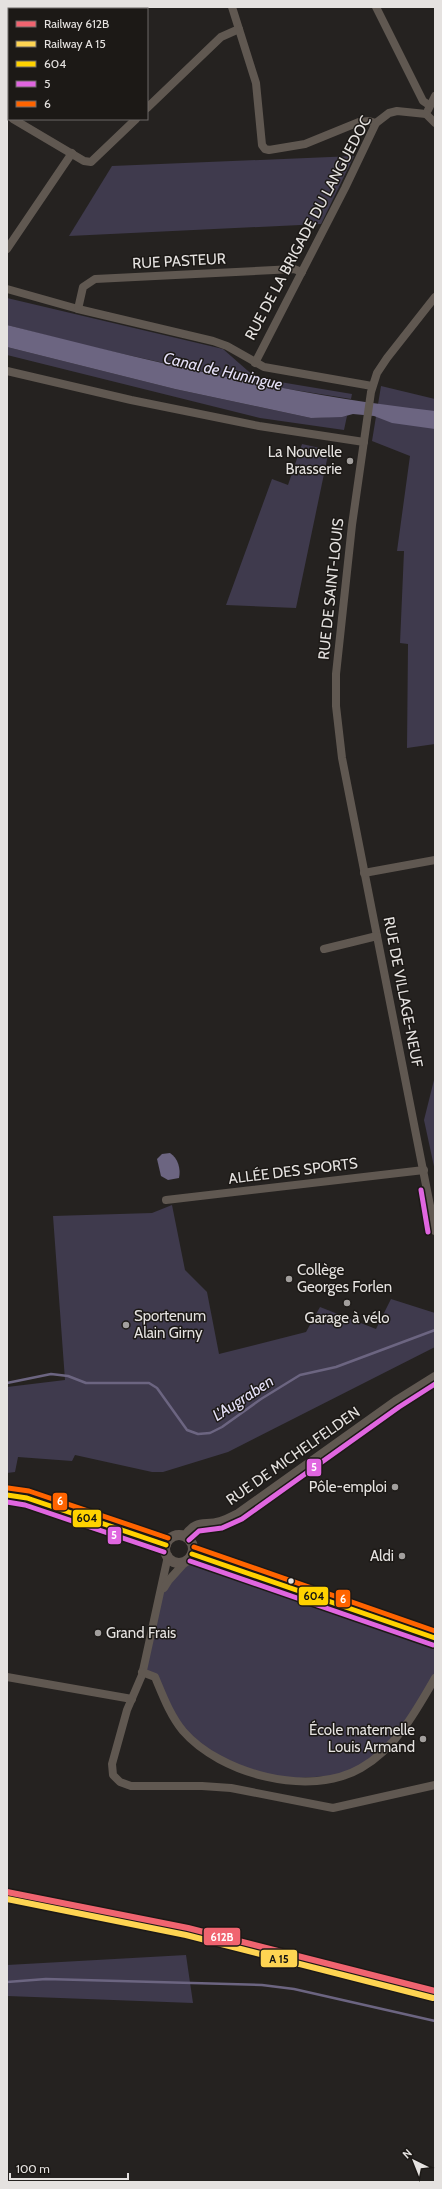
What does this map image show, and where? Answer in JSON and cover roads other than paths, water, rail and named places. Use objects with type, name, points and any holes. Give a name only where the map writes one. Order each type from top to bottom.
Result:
[{"type":"main road","points":[[7,1495],[27,1498],[166,1545]]},
{"type":"main road","points":[[166,1545],[174,1536],[184,1536],[193,1545],[190,1557]]},
{"type":"main road","points":[[166,1545],[168,1556],[174,1562],[190,1557],[435,1638]]},
{"type":"street","points":[[232,7],[256,83],[262,145],[265,149],[269,150],[305,144],[359,122],[369,121],[376,123]]},
{"type":"street","points":[[376,7],[424,101],[429,105]]},
{"type":"street","points":[[148,107],[221,37],[239,29]]},
{"type":"street","points":[[435,96],[429,105],[426,114],[435,123]]},
{"type":"street","name":"RUE DE LA BRIGADE DU LANGUEDOC","points":[[254,362],[302,272],[376,123],[389,113],[397,111],[426,114]]},
{"type":"street","points":[[15,120],[84,161],[91,162],[135,120]]},
{"type":"street","points":[[7,249],[72,153]]},
{"type":"street","name":"RUE PASTEUR","points":[[78,309],[83,287],[95,279],[294,269],[302,272]]},
{"type":"street","points":[[7,289],[78,309],[213,340],[227,346],[264,367],[371,389],[387,358],[435,297]]},
{"type":"street","points":[[7,371],[131,400],[245,423],[364,442]]},
{"type":"street","name":"RUE DE SAINT-LOUIS","points":[[342,758],[336,706],[336,674],[352,525],[371,389]]},
{"type":"street","name":"RUE DE VILLAGE-NEUF","points":[[342,758],[435,1231]]},
{"type":"street","points":[[364,873],[435,860]]},
{"type":"street","points":[[324,949],[377,936]]},
{"type":"street","name":"ALLÉE DES SPORTS","points":[[166,1200],[424,1170]]},
{"type":"street","name":"RUE DE MICHELFELDEN","points":[[184,1536],[193,1526],[201,1522],[219,1521],[238,1513],[395,1401],[435,1376]]},
{"type":"street","points":[[168,1556],[142,1672],[112,1764],[113,1775],[126,1785],[231,1788],[333,1808],[435,1785]]},
{"type":"street","points":[[160,1596],[169,1580],[190,1557]]},
{"type":"street","points":[[142,1672],[155,1677],[172,1716],[184,1731],[199,1746],[225,1763],[268,1777],[318,1781],[353,1773],[377,1757],[403,1731],[435,1678]]},
{"type":"street","points":[[7,1677],[132,1699]]},
{"type":"waterway","name":"L'Augraben","points":[[7,1383],[51,1374],[68,1376],[86,1383],[149,1383],[157,1388],[187,1430],[198,1434],[210,1433],[222,1427],[261,1399],[300,1375],[336,1367],[435,1330]]},
{"type":"waterway","points":[[7,1982],[46,1979],[262,1985],[294,1989],[435,2021]]},
{"type":"rail line","name":"612B","points":[[7,1892],[188,1928],[435,1991]]},
{"type":"place","name":"La Nouvelle Brasserie","points":[[350,461]]},
{"type":"place","name":"Collège Georges Forlen","points":[[289,1279]]},
{"type":"place","name":"Garage à vélo","points":[[347,1303]]},
{"type":"place","name":"Sportenum Alain Girny","points":[[126,1325]]},
{"type":"place","name":"Pôle-emploi","points":[[395,1487]]},
{"type":"place","name":"Aldi","points":[[402,1556]]},
{"type":"place","name":"Grand Frais","points":[[98,1633]]},
{"type":"place","name":"École maternelle Louis Armand","points":[[423,1739]]},
{"type":"water label","name":"Canal de Huningue","points":[[223,371]]}]
